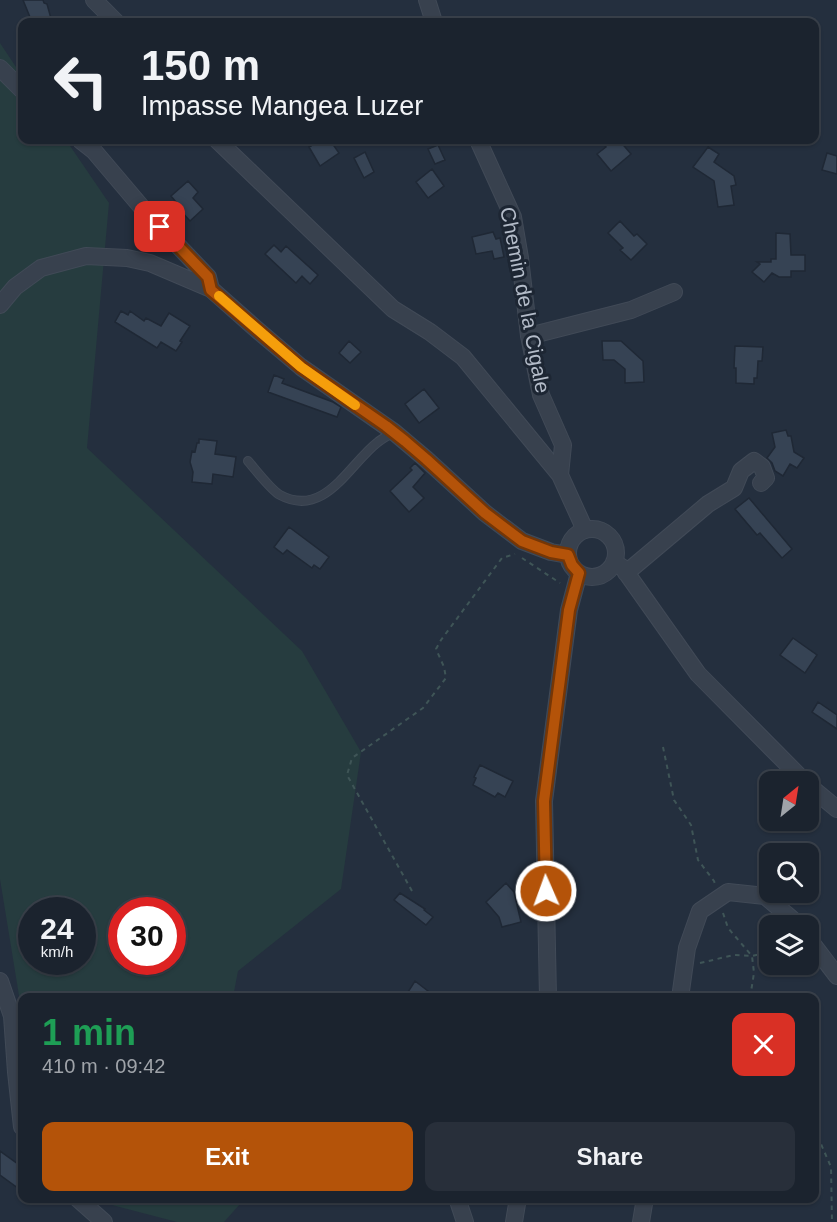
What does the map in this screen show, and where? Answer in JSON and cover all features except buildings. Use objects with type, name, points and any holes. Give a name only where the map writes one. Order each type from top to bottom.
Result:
[{"type":"street","points":[[94,0],[112,18]]},
{"type":"street","points":[[427,0],[433,18]]},
{"type":"street","points":[[0,68],[18,86]]},
{"type":"street","points":[[85,144],[208,277],[211,290]]},
{"type":"street","points":[[221,144],[393,309],[430,332],[463,357],[560,475],[585,530]]},
{"type":"street","name":"Chemin de la Cigale","points":[[480,144],[513,217],[529,336],[541,395],[563,445],[560,475]]},
{"type":"street","points":[[0,305],[15,287],[40,268],[86,256],[127,258],[150,263],[211,290],[301,367],[394,432],[485,513],[522,541],[551,552],[568,555]]},
{"type":"street","points":[[529,336],[631,310],[674,292]]},
{"type":"street","points":[[761,483],[766,478],[762,467],[754,461],[741,471],[734,489],[708,504],[620,568],[609,569],[595,576],[587,576],[579,573],[572,565],[568,555],[569,544],[576,535],[585,530],[596,529],[606,533],[613,541],[620,568],[698,674],[794,771]]},
{"type":"street","points":[[548,993],[544,801],[569,610],[579,573]]},
{"type":"street","points":[[819,794],[837,809]]},
{"type":"street","points":[[681,993],[687,948],[700,911],[728,892],[765,896],[786,915]]},
{"type":"street","points":[[819,952],[837,976]]},
{"type":"street","points":[[0,981],[12,1016],[18,1090]]},
{"type":"street","points":[[83,1203],[104,1222]]},
{"type":"street","points":[[459,1203],[465,1222]]},
{"type":"street","points":[[514,1222],[517,1203]]},
{"type":"street","points":[[641,1222],[644,1203]]},
{"type":"lane","points":[[248,461],[279,494],[301,502],[318,498],[338,483],[378,442],[394,432]]},
{"type":"path","points":[[412,891],[347,775],[352,758],[423,708],[446,678],[436,649],[502,558],[515,554],[574,592]]},
{"type":"path","points":[[663,747],[674,800],[691,825],[698,860],[714,880],[717,892]]},
{"type":"path","points":[[723,912],[728,928],[752,956],[754,973],[751,993]]},
{"type":"path","points":[[694,965],[734,955],[759,954]]},
{"type":"path","points":[[819,1139],[831,1167],[832,1222]]},
{"type":"green space","points":[[0,43],[18,70],[18,144],[69,144],[109,203],[87,448],[302,651],[361,752],[341,889],[238,971],[234,993],[19,993],[0,879]]},
{"type":"green space","points":[[109,1203],[240,1204],[224,1222],[177,1222]]},
{"type":"slow traffic","points":[[219,296],[301,367],[355,405]]},
{"type":"route","points":[[160,227],[208,277],[211,290],[301,367],[386,426],[485,513],[522,541],[551,552],[568,555],[572,565],[579,573],[569,610],[544,801],[546,891]]}]
